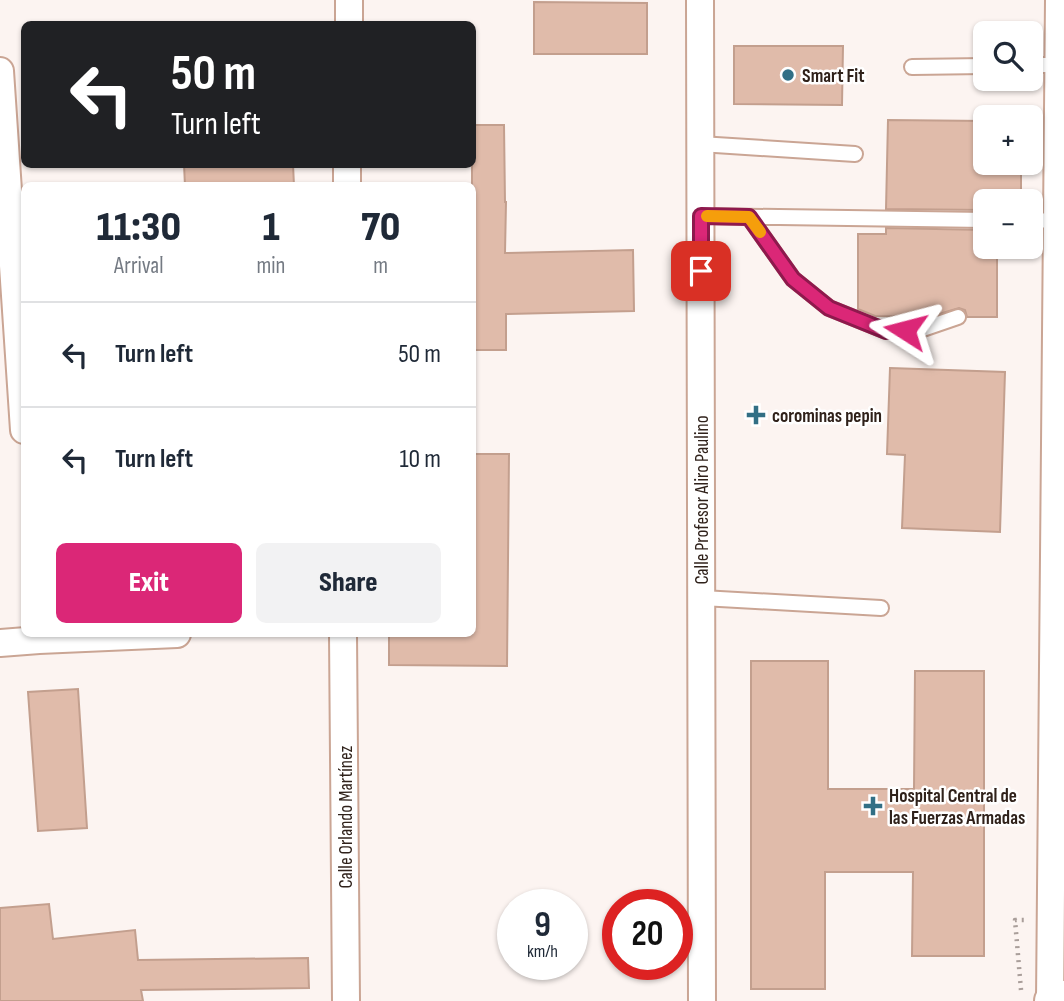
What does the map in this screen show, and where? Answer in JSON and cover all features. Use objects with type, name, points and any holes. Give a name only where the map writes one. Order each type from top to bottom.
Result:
[{"type":"main road","points":[[1052,1001],[1064,1000]]},
{"type":"street","points":[[349,0],[349,21]]},
{"type":"street","name":"Calle Profesor Aliro Paulino","points":[[700,0],[702,1001]]},
{"type":"street","points":[[1052,1001],[1057,221],[1061,158],[1059,0]]},
{"type":"street","points":[[0,71],[21,385]]},
{"type":"street","points":[[0,643],[39,637]]},
{"type":"street","name":"Calle Orlando Martínez","points":[[343,637],[346,1001]]},
{"type":"lane","points":[[1043,65],[1059,65]]},
{"type":"lane","points":[[912,68],[973,66]]},
{"type":"lane","points":[[700,144],[855,154]]},
{"type":"lane","points":[[701,216],[973,220]]},
{"type":"lane","points":[[749,217],[793,279],[829,308],[886,331],[923,330],[958,317]]},
{"type":"lane","points":[[1043,220],[1057,221]]},
{"type":"lane","points":[[702,598],[881,608]]},
{"type":"path","points":[[1015,920],[1022,1001]]},
{"type":"building","points":[[534,2],[647,3],[647,54],[534,54]]},
{"type":"building","name":"Smart Fit","points":[[734,46],[843,46],[842,105],[734,104]]},
{"type":"building","points":[[888,120],[973,121],[973,175],[1021,175],[1021,189],[973,189],[973,210],[886,209]]},
{"type":"building","points":[[476,125],[504,125],[505,253],[633,250],[634,311],[506,314],[506,350],[476,350],[476,182],[472,182],[472,168],[476,168]]},
{"type":"building","points":[[184,168],[293,168],[294,182],[185,182]]},
{"type":"building","points":[[886,228],[973,230],[973,259],[997,259],[997,317],[967,317],[965,310],[959,308],[929,317],[875,316],[858,309],[858,234],[886,234]]},
{"type":"building","points":[[890,368],[1005,372],[1000,532],[902,528],[905,455],[887,454]]},
{"type":"building","points":[[476,454],[509,454],[507,666],[389,665],[389,637],[476,637]]},
{"type":"building","points":[[751,661],[828,661],[828,789],[914,789],[915,671],[984,671],[984,956],[912,956],[913,872],[825,872],[825,989],[751,989]]},
{"type":"building","points":[[78,689],[87,828],[38,831],[28,692]]},
{"type":"building","points":[[49,904],[53,939],[135,930],[138,960],[308,958],[309,988],[141,990],[143,1001],[0,1001],[0,908]]},
{"type":"slow traffic","points":[[707,216],[749,217],[760,232]]},
{"type":"place","name":"Smart Fit","points":[[788,75]]},
{"type":"place","name":"corominas pepin","points":[[756,415]]},
{"type":"place","name":"Hospital Central de las Fuerzas Armadas","points":[[873,806]]},
{"type":"route","points":[[701,271],[701,216],[749,217],[793,279],[829,308],[886,331],[905,330]]}]
